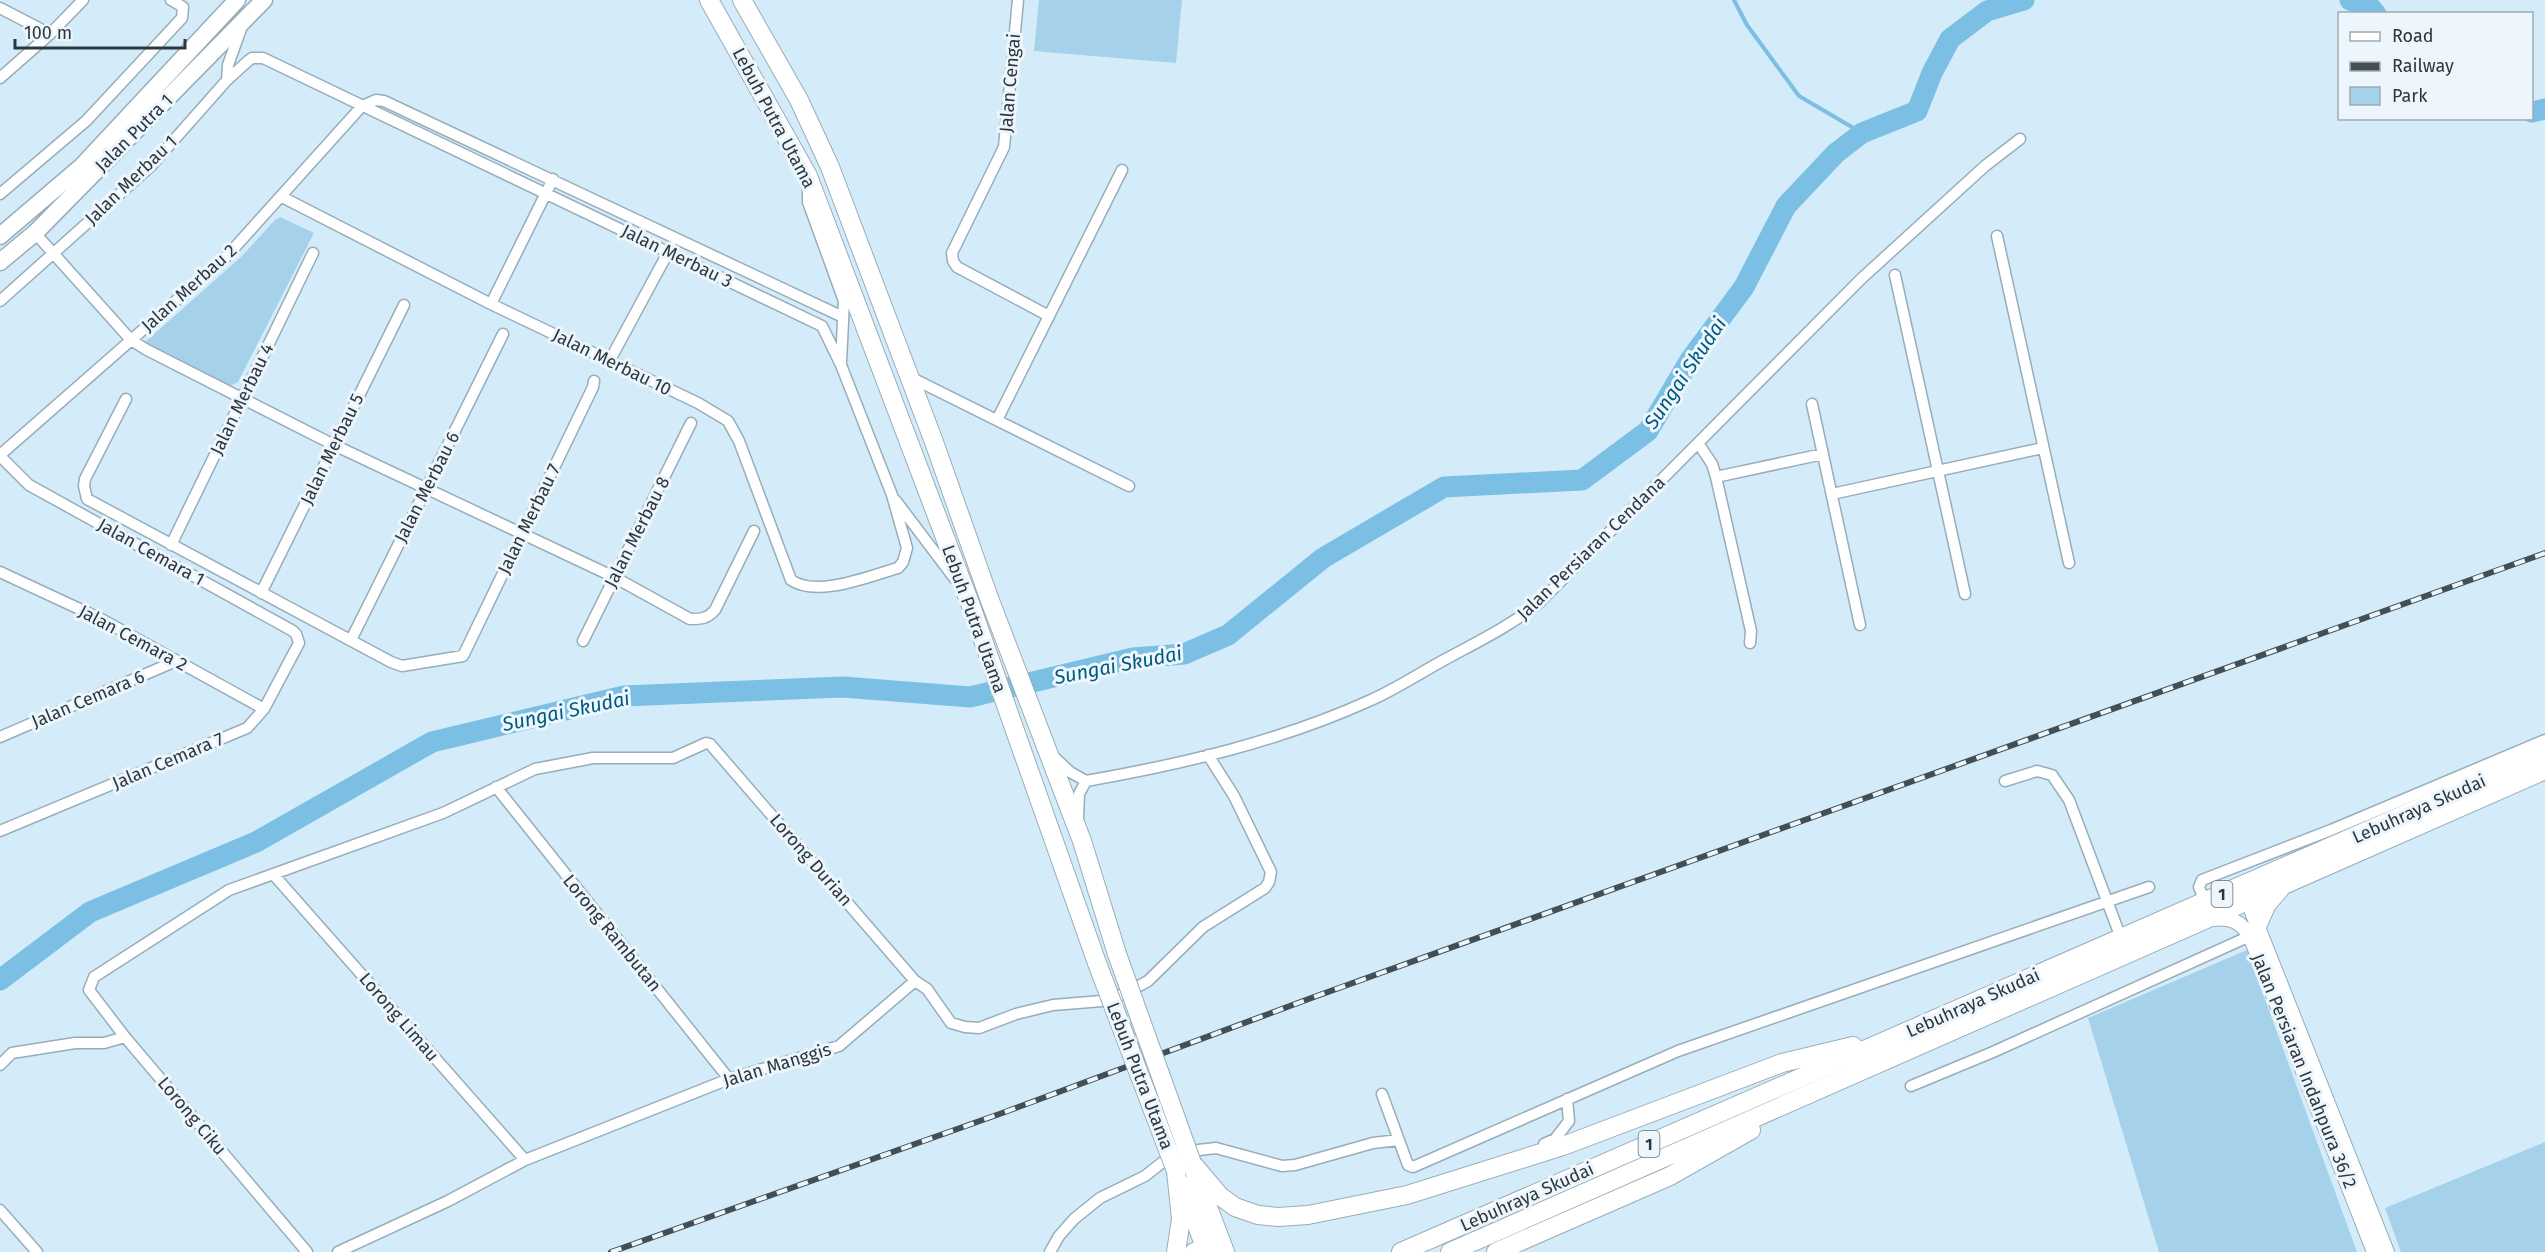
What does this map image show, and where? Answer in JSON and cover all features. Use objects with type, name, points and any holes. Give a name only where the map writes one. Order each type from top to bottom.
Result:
[{"type":"main road","name":"Jalan Putra 1","points":[[0,236],[82,166],[237,0]]},
{"type":"main road","name":"Jalan Putra 1","points":[[0,262],[35,233],[264,0]]},
{"type":"main road","name":"Lebuh Putra Utama","points":[[709,0],[808,176],[967,599],[1097,963],[1184,1167]]},
{"type":"main road","name":"Lebuh Putra Utama","points":[[742,0],[799,100],[830,167],[910,377],[988,598],[1082,841],[1210,1249]]},
{"type":"main road","name":"Lebuhraya Skudai","points":[[1839,1080],[2545,753]]},
{"type":"main road","name":"Lebuhraya Skudai","points":[[1401,1252],[2182,912],[2248,902],[2545,770]]},
{"type":"main road","points":[[2254,931],[2267,904],[2283,886]]},
{"type":"main road","points":[[1184,1167],[1235,1207],[1258,1215],[1278,1217],[1308,1215],[1407,1195],[1563,1146],[1782,1063],[1898,1035]]},
{"type":"main road","points":[[1496,1252],[1670,1176],[1839,1080]]},
{"type":"main road","name":"1","points":[[1450,1252],[1839,1080]]},
{"type":"main road","points":[[1176,1252],[1181,1219],[1184,1167]]},
{"type":"street","points":[[0,78],[50,34],[83,0]]},
{"type":"street","points":[[0,194],[86,121],[182,18],[183,7],[171,0]]},
{"type":"street","name":"Jalan Cengai","points":[[1018,0],[1006,141],[952,253],[952,261],[957,267],[1049,316]]},
{"type":"street","points":[[0,8],[50,34]]},
{"type":"street","points":[[227,80],[228,65],[245,21]]},
{"type":"street","name":"Jalan Merbau 1","points":[[0,301],[52,252],[151,166],[227,80],[248,61],[258,57]]},
{"type":"street","name":"Jalan Merbau 3","points":[[258,57],[822,326],[841,365],[892,495],[907,548],[903,562],[898,567],[856,579]]},
{"type":"street","points":[[362,106],[376,100],[384,101],[843,317]]},
{"type":"street","name":"Jalan Merbau 2","points":[[0,455],[227,256],[362,106]]},
{"type":"street","name":"Jalan Persiaran Cendana","points":[[1086,781],[1144,771],[1300,729],[1372,699],[1519,619],[1541,601],[1861,279],[1985,166],[2020,139]]},
{"type":"street","points":[[997,420],[1122,170]]},
{"type":"street","points":[[808,176],[808,202],[844,301],[841,365]]},
{"type":"street","points":[[491,304],[553,179]]},
{"type":"street","name":"Jalan Merbau 10","points":[[282,197],[491,304],[698,403],[728,421],[739,441],[791,580],[798,585],[816,588],[856,579]]},
{"type":"street","points":[[35,233],[131,340],[147,350],[334,445],[614,577],[690,618],[701,619],[710,616],[754,531]]},
{"type":"street","points":[[1997,236],[2069,563]]},
{"type":"street","points":[[610,360],[676,238]]},
{"type":"street","name":"Jalan Merbau 4","points":[[171,545],[314,253]]},
{"type":"street","points":[[1894,275],[1965,594]]},
{"type":"street","name":"Jalan Merbau 5","points":[[261,593],[404,305]]},
{"type":"street","name":"Jalan Merbau 6","points":[[351,640],[503,334]]},
{"type":"street","points":[[910,377],[1129,486]]},
{"type":"street","name":"Jalan Merbau 7","points":[[351,640],[402,666],[463,656],[594,381]]},
{"type":"street","points":[[126,399],[85,478],[85,493],[92,502],[351,640]]},
{"type":"street","points":[[1812,404],[1860,624]]},
{"type":"street","name":"Jalan Merbau 8","points":[[583,641],[691,423]]},
{"type":"street","points":[[1698,443],[1712,464],[1716,477],[1751,632],[1750,644]]},
{"type":"street","points":[[1832,494],[2043,448]]},
{"type":"street","points":[[1716,477],[1823,454]]},
{"type":"street","name":"Jalan Cemara 1","points":[[0,455],[29,485],[292,631],[298,638],[297,648]]},
{"type":"street","points":[[892,495],[967,599]]},
{"type":"street","name":"Jalan Cemara 2","points":[[2,574],[101,619],[264,709]]},
{"type":"street","name":"Jalan Cemara 7","points":[[0,831],[246,728],[264,709],[297,648]]},
{"type":"street","name":"Jalan Cemara 6","points":[[0,737],[176,661]]},
{"type":"street","points":[[1042,740],[1059,763],[1086,781],[1079,794],[1077,808],[1082,841]]},
{"type":"street","points":[[2206,910],[2199,887],[2202,880],[2331,830],[2545,740]]},
{"type":"street","name":"Lorong Durian","points":[[496,787],[535,769],[592,758],[673,758],[706,743],[714,746],[915,981]]},
{"type":"street","points":[[915,981],[927,989],[951,1023],[965,1028],[979,1028],[1016,1014],[1053,1005],[1102,1001],[1126,993],[1148,981],[1203,927],[1265,888],[1269,882],[1271,872],[1233,796],[1208,755]]},
{"type":"street","points":[[2005,781],[2037,771],[2052,775],[2069,800],[2121,938]]},
{"type":"street","points":[[273,874],[443,813],[496,787]]},
{"type":"street","name":"Lorong Rambutan","points":[[496,787],[729,1079]]},
{"type":"street","name":"Lorong Ciku","points":[[273,874],[229,890],[94,977],[89,985],[90,994],[125,1037],[307,1252]]},
{"type":"street","name":"Lorong Limau","points":[[273,874],[525,1160]]},
{"type":"street","points":[[1382,1094],[1408,1165],[1413,1167],[1678,1051],[2149,887]]},
{"type":"street","points":[[2182,912],[2232,897],[2241,897],[2248,902]]},
{"type":"street","name":"Jalan Persiaran Indahpura 36/2","points":[[2248,902],[2254,931],[2374,1252]]},
{"type":"street","name":"Jalan Persiaran Indahpura 36/2","points":[[2206,910],[2235,920],[2254,931],[2387,1252]]},
{"type":"street","points":[[1911,1086],[1988,1055],[2254,931]]},
{"type":"street","name":"Jalan Manggis","points":[[338,1252],[448,1200],[525,1160],[729,1079],[839,1046],[915,981]]},
{"type":"street","points":[[0,1065],[12,1053],[75,1043],[104,1043],[125,1037]]},
{"type":"street","points":[[1454,1180],[1555,1139],[1569,1121],[1567,1100]]},
{"type":"street","points":[[1050,1252],[1059,1236],[1074,1219],[1100,1198],[1145,1176],[1180,1152],[1216,1148],[1282,1166],[1295,1165],[1373,1143],[1399,1140]]},
{"type":"street","points":[[0,1210],[37,1252]]},
{"type":"green space","points":[[1039,0],[1182,0],[1176,63],[1034,51]]},
{"type":"green space","points":[[280,217],[314,233],[238,382],[226,385],[144,343],[241,257]]},
{"type":"green space","points":[[2247,950],[2357,1252],[2159,1252],[2088,1018]]},
{"type":"green space","points":[[2545,1142],[2545,1252],[2401,1252],[2385,1208]]},
{"type":"waterway","points":[[1734,0],[1747,25],[1799,96],[1862,133]]},
{"type":"waterway","name":"Sungai Skudai","points":[[0,980],[90,912],[256,842],[432,742],[624,696],[843,687],[970,697],[1133,658],[1184,654],[1228,635],[1323,558],[1444,487],[1582,480],[1648,431],[1690,360],[1744,287],[1786,206],[1836,153],[1862,133],[1917,111],[1932,73],[1950,39],[1987,11],[2024,0]]},
{"type":"waterway","name":"Sungai Skudai","points":[[2350,0],[2371,8],[2374,12]]},
{"type":"waterway","name":"Sungai Skudai","points":[[2533,112],[2545,109]]},
{"type":"railway","points":[[611,1252],[1005,1112],[1314,997],[2545,553]]}]
